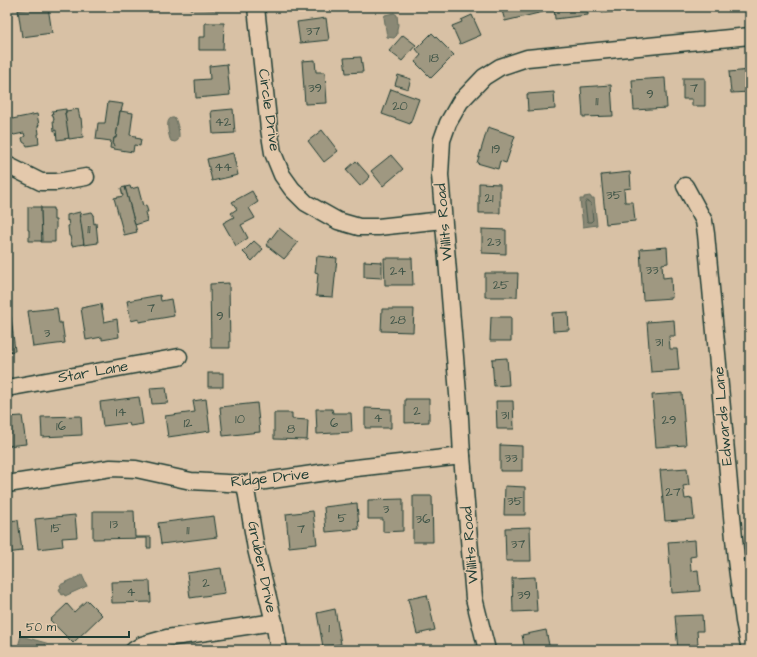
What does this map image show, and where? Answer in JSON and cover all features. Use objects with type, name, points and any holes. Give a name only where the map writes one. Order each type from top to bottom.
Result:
[{"type":"street","name":"Circle Drive","points":[[256,7],[269,129],[273,152],[282,175],[292,189],[306,203],[338,222],[359,227],[378,227],[443,220]]},
{"type":"street","name":"Willits Road","points":[[487,650],[474,598],[443,220],[440,175],[442,140],[448,123],[460,102],[484,77],[500,67],[527,58],[750,36]]},
{"type":"street","points":[[7,165],[41,182],[57,182],[86,177]]},
{"type":"street","name":"Edwards Lane","points":[[685,186],[704,220],[706,234],[736,560],[744,621],[750,650]]},
{"type":"street","name":"Star Lane","points":[[7,388],[179,357]]},
{"type":"street","name":"Ridge Drive","points":[[7,484],[111,468],[136,469],[190,481],[245,484],[347,469],[462,456]]},
{"type":"street","name":"Gruber Drive","points":[[245,484],[256,549],[274,622],[279,650]]},
{"type":"street","points":[[134,650],[142,645],[167,638],[274,622]]},
{"type":"water","points":[[394,13],[397,15],[397,35],[394,38],[387,37],[384,17],[385,15]]},
{"type":"water","points":[[172,118],[175,118],[179,132],[179,138],[175,142],[171,141],[168,130],[168,122]]},
{"type":"water","points":[[590,196],[591,198],[594,198],[597,225],[583,227],[580,199]]},
{"type":"water","points":[[82,575],[87,586],[65,596],[64,594],[62,595],[59,589],[61,588],[60,585]]},
{"type":"water","points":[[21,636],[46,643],[44,650],[17,650]]},
{"type":"building","points":[[48,7],[52,33],[22,37],[18,10]]},
{"type":"building","points":[[190,7],[219,7],[219,10],[190,9]]},
{"type":"building","points":[[501,7],[541,7],[543,12],[505,21]]},
{"type":"building","points":[[554,7],[588,7],[588,15],[555,19]]},
{"type":"building","points":[[601,7],[639,7],[639,10],[602,13]]},
{"type":"building","points":[[682,7],[682,8],[649,8]]},
{"type":"building","points":[[472,15],[481,35],[460,44],[452,26],[462,22],[461,20]]},
{"type":"building","points":[[326,18],[329,40],[300,43],[297,22]]},
{"type":"building","points":[[205,23],[224,23],[223,50],[199,50],[199,37],[205,37]]},
{"type":"building","points":[[432,33],[454,55],[431,78],[415,62],[421,55],[416,49]]},
{"type":"building","points":[[403,35],[416,45],[402,61],[389,51]]},
{"type":"building","points":[[361,57],[363,72],[346,73],[344,58]]},
{"type":"building","points":[[315,60],[316,72],[325,72],[327,103],[305,104],[302,61]]},
{"type":"building","points":[[227,64],[230,95],[196,98],[195,80],[210,79],[209,66]]},
{"type":"building","points":[[750,70],[750,92],[731,93],[729,72]]},
{"type":"building","points":[[398,75],[411,79],[408,89],[395,85]]},
{"type":"building","points":[[665,78],[667,108],[634,110],[632,80]]},
{"type":"building","points":[[683,78],[705,78],[705,106],[692,106],[692,99],[683,99]]},
{"type":"building","points":[[611,85],[613,116],[583,117],[581,87]]},
{"type":"building","points":[[391,89],[419,99],[410,124],[382,114]]},
{"type":"building","points":[[554,92],[555,109],[528,111],[527,94]]},
{"type":"building","points":[[108,102],[123,104],[120,111],[116,138],[114,138],[114,149],[110,148],[111,141],[96,139],[98,123],[105,123]]},
{"type":"building","points":[[66,109],[65,113],[70,138],[57,140],[56,130],[54,131],[52,111]]},
{"type":"building","points":[[78,109],[81,118],[83,137],[69,139],[65,113],[66,111]]},
{"type":"building","points":[[233,109],[235,133],[213,134],[211,111]]},
{"type":"building","points":[[120,111],[133,113],[130,135],[141,139],[140,146],[134,145],[133,152],[114,149],[114,138],[116,138]]},
{"type":"building","points":[[37,114],[39,125],[39,144],[27,146],[23,142],[22,138],[25,136],[24,133],[7,135],[7,120]]},
{"type":"building","points":[[488,127],[515,136],[506,163],[500,161],[498,169],[477,163]]},
{"type":"building","points":[[322,130],[338,151],[324,162],[308,141]]},
{"type":"building","points":[[233,153],[238,175],[212,181],[207,159]]},
{"type":"building","points":[[391,155],[403,169],[383,186],[371,171]]},
{"type":"building","points":[[356,161],[370,177],[360,186],[346,170]]},
{"type":"building","points":[[630,172],[631,188],[624,189],[625,202],[633,202],[635,221],[606,224],[601,175]]},
{"type":"building","points":[[479,183],[500,184],[500,213],[479,213]]},
{"type":"building","points":[[130,186],[131,189],[138,187],[143,206],[146,205],[148,212],[145,212],[147,221],[135,225],[125,187]]},
{"type":"building","points":[[125,187],[137,232],[124,235],[114,198],[123,196],[121,188]]},
{"type":"building","points":[[252,191],[258,202],[249,208],[255,218],[241,225],[248,238],[236,246],[223,223],[234,217],[231,213],[237,209],[232,202]]},
{"type":"building","points":[[28,207],[41,207],[42,241],[29,241]]},
{"type":"building","points":[[41,208],[53,208],[54,210],[54,220],[56,220],[55,242],[41,242]]},
{"type":"building","points":[[80,212],[84,244],[72,246],[69,236],[67,215]]},
{"type":"building","points":[[92,212],[94,215],[94,224],[96,223],[98,243],[84,245],[80,214]]},
{"type":"building","points":[[279,228],[298,243],[284,259],[266,245]]},
{"type":"building","points":[[482,229],[506,230],[506,254],[482,253]]},
{"type":"building","points":[[254,241],[263,249],[252,261],[243,252]]},
{"type":"building","points":[[667,247],[668,263],[662,264],[663,278],[671,277],[672,298],[643,300],[640,249]]},
{"type":"building","points":[[317,256],[337,258],[333,297],[316,296],[318,273],[315,272]]},
{"type":"building","points":[[384,258],[412,258],[413,285],[385,285]]},
{"type":"building","points":[[364,261],[382,262],[382,278],[364,277]]},
{"type":"building","points":[[485,273],[518,273],[517,297],[485,297]]},
{"type":"building","points":[[229,283],[230,348],[211,348],[210,284]]},
{"type":"building","points":[[160,295],[161,301],[171,299],[174,316],[139,322],[139,319],[131,321],[127,301]]},
{"type":"building","points":[[101,304],[104,322],[117,319],[119,337],[102,340],[102,337],[86,340],[81,308]]},
{"type":"building","points":[[57,308],[59,323],[62,323],[65,343],[33,347],[28,311]]},
{"type":"building","points":[[382,309],[414,309],[413,332],[381,331]]},
{"type":"building","points":[[568,312],[569,330],[553,331],[552,313]]},
{"type":"building","points":[[7,317],[11,317],[15,351],[7,352]]},
{"type":"building","points":[[491,317],[511,317],[511,341],[490,341]]},
{"type":"building","points":[[674,320],[675,336],[669,336],[670,349],[677,349],[679,370],[651,372],[647,322]]},
{"type":"building","points":[[507,358],[509,385],[494,386],[492,359]]},
{"type":"building","points":[[208,373],[223,373],[223,387],[208,387]]},
{"type":"building","points":[[166,387],[168,403],[152,404],[150,388]]},
{"type":"building","points":[[682,393],[686,445],[656,447],[652,395]]},
{"type":"building","points":[[139,397],[143,424],[130,426],[129,423],[103,426],[100,402]]},
{"type":"building","points":[[206,399],[210,431],[168,437],[165,416],[195,412],[193,401]]},
{"type":"building","points":[[405,399],[429,399],[429,422],[405,423]]},
{"type":"building","points":[[496,401],[513,401],[514,429],[497,429]]},
{"type":"building","points":[[257,403],[260,432],[223,436],[220,407]]},
{"type":"building","points":[[365,408],[391,409],[391,428],[365,428]]},
{"type":"building","points":[[316,409],[332,409],[333,413],[351,413],[352,432],[317,434]]},
{"type":"building","points":[[274,413],[292,413],[292,419],[308,420],[307,440],[274,439]]},
{"type":"building","points":[[22,416],[26,444],[7,446],[7,417]]},
{"type":"building","points":[[81,416],[82,435],[42,437],[41,417]]},
{"type":"building","points":[[500,445],[522,446],[522,471],[500,471]]},
{"type":"building","points":[[687,468],[689,485],[683,486],[685,499],[692,498],[694,519],[665,521],[660,470]]},
{"type":"building","points":[[505,486],[525,487],[525,515],[504,515]]},
{"type":"building","points":[[413,496],[432,496],[433,542],[413,542]]},
{"type":"building","points":[[403,499],[403,531],[383,532],[383,519],[368,519],[368,500]]},
{"type":"building","points":[[357,503],[359,529],[326,532],[324,507]]},
{"type":"building","points":[[93,511],[134,511],[135,537],[151,537],[151,548],[147,548],[147,538],[93,539]]},
{"type":"building","points":[[313,511],[317,544],[289,547],[286,514]]},
{"type":"building","points":[[75,515],[77,537],[62,538],[63,546],[38,549],[35,519]]},
{"type":"building","points":[[214,516],[217,537],[161,544],[158,523]]},
{"type":"building","points":[[18,520],[22,551],[7,553],[7,521]]},
{"type":"building","points":[[530,527],[531,561],[506,561],[505,528]]},
{"type":"building","points":[[695,540],[696,556],[690,557],[691,571],[698,570],[700,591],[672,593],[668,542]]},
{"type":"building","points":[[221,568],[225,593],[190,598],[187,573]]},
{"type":"building","points":[[535,577],[537,611],[513,612],[512,578]]},
{"type":"building","points":[[150,581],[151,602],[112,603],[111,582]]},
{"type":"building","points":[[427,595],[435,630],[417,634],[408,599]]},
{"type":"building","points":[[87,600],[102,615],[73,643],[50,620],[67,604],[74,612]]},
{"type":"building","points":[[335,609],[341,644],[323,647],[317,613]]},
{"type":"building","points":[[702,615],[703,631],[697,631],[698,645],[707,645],[707,650],[678,650],[675,616]]},
{"type":"building","points":[[546,630],[550,650],[525,650],[522,635]]}]
